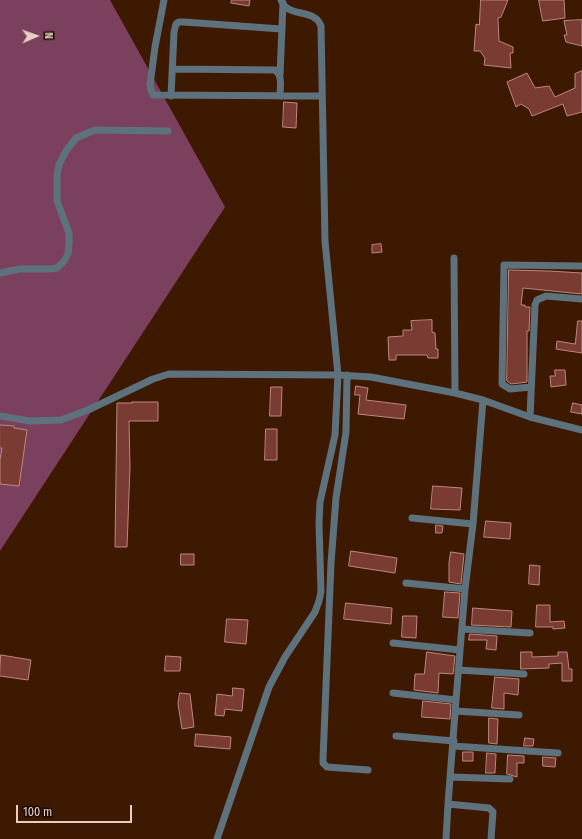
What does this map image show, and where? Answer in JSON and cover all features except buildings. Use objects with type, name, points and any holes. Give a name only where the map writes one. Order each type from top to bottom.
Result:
[{"type":"street","points":[[164,0],[155,47],[150,90],[153,95],[322,96]]},
{"type":"street","points":[[280,96],[282,2]]},
{"type":"street","points":[[217,839],[269,687],[285,657],[315,612],[319,601],[321,582],[320,502],[335,435],[338,375],[326,241],[320,23],[311,15],[290,11],[282,2]]},
{"type":"street","points":[[171,96],[174,32],[176,24],[179,22],[282,29]]},
{"type":"street","points":[[173,69],[275,70],[280,74]]},
{"type":"street","points":[[0,273],[19,269],[57,268],[68,254],[69,233],[57,200],[57,175],[59,165],[66,151],[76,138],[94,130],[168,131]]},
{"type":"street","points":[[454,258],[455,393]]},
{"type":"street","points":[[531,387],[510,388],[502,384],[504,265],[582,266]]},
{"type":"street","points":[[530,417],[535,305],[537,300],[546,296],[582,299]]},
{"type":"street","points":[[0,416],[30,420],[61,420],[88,410],[153,379],[169,374],[347,375],[371,377],[455,393],[483,400],[530,417],[582,430]]},
{"type":"street","points":[[347,375],[346,432],[336,505],[331,563],[323,763],[327,767],[368,770]]},
{"type":"street","points":[[446,839],[458,670],[465,589],[473,524],[483,400]]},
{"type":"street","points":[[412,518],[473,524]]},
{"type":"street","points":[[406,583],[465,589]]},
{"type":"street","points":[[462,629],[530,633]]},
{"type":"street","points":[[393,643],[460,650]]},
{"type":"street","points":[[458,670],[524,674]]},
{"type":"street","points":[[393,693],[456,700]]},
{"type":"street","points":[[455,712],[519,715]]},
{"type":"street","points":[[396,736],[558,753]]},
{"type":"street","points":[[451,777],[510,779]]},
{"type":"street","points":[[448,804],[489,808],[493,812],[491,839]]},
{"type":"shaded area","points":[[0,0],[110,0],[225,207],[0,551]]}]
